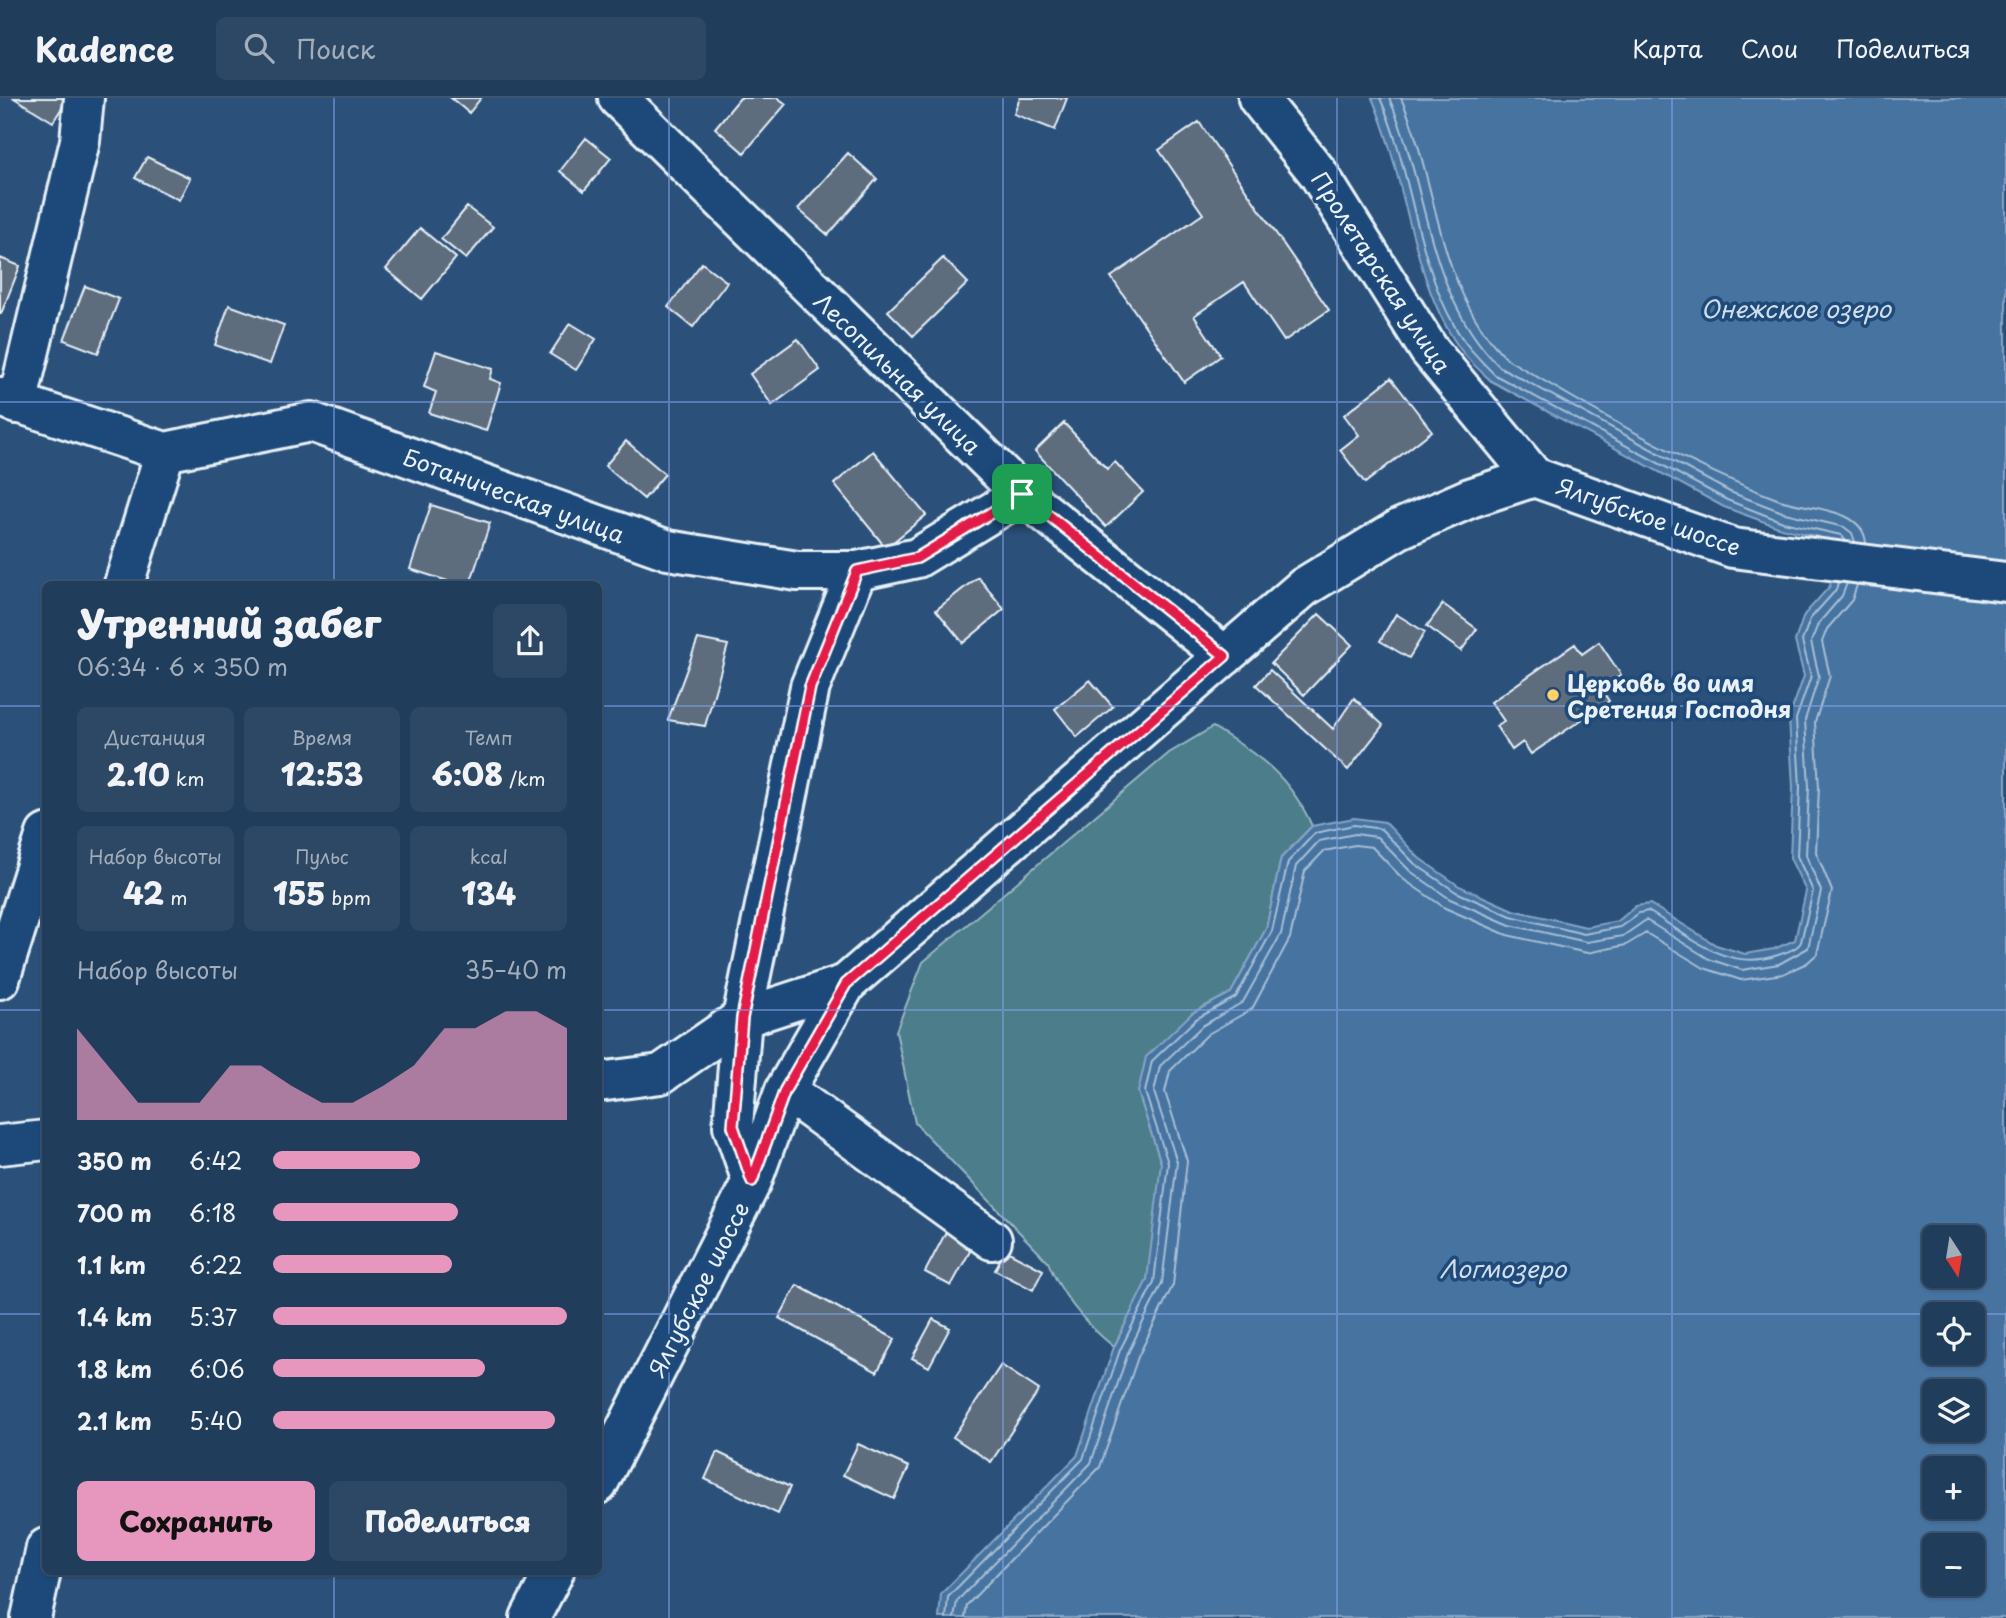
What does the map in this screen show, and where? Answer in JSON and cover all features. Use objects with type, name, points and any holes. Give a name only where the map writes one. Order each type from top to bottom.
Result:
[{"type":"street","points":[[9,401],[80,142],[84,98]]},
{"type":"street","name":"Лесопильная улица","points":[[618,98],[1022,494],[1225,656]]},
{"type":"street","name":"Пролетарская улица","points":[[1258,98],[1318,173],[1429,351],[1534,477]]},
{"type":"street","name":"Ботаническая улица","points":[[9,401],[165,452],[311,422],[668,550],[797,571],[857,571],[917,558],[1022,494]]},
{"type":"street","points":[[125,581],[165,452]]},
{"type":"street","name":"Ялгубское шоссе","points":[[602,1476],[752,1181],[785,1090],[846,984],[1304,587],[1399,529],[1470,499],[1534,477],[1595,496],[1733,548],[2006,582]]},
{"type":"street","points":[[752,1181],[733,1126],[742,1018],[810,687],[857,571]]},
{"type":"street","points":[[0,979],[42,847]]},
{"type":"street","points":[[602,1081],[661,1074],[742,1018],[846,984]]},
{"type":"street","points":[[785,1090],[992,1240]]},
{"type":"street","points":[[0,1144],[42,1140]]},
{"type":"street","points":[[31,1618],[42,1567]]},
{"type":"street","points":[[530,1618],[552,1575]]},
{"type":"green space","points":[[1213,727],[1245,747],[1283,780],[1312,826],[1281,858],[1266,929],[1231,993],[1192,1013],[1138,1092],[1161,1163],[1157,1211],[1147,1281],[1114,1347],[1075,1309],[1048,1262],[915,1123],[896,1031],[923,962],[1169,753]]},
{"type":"water","name":"Логмозеро","points":[[1372,98],[2006,98],[2006,1618],[939,1618],[941,1594],[1077,1456],[1114,1347],[1147,1280],[1161,1163],[1138,1092],[1146,1057],[1192,1013],[1231,993],[1266,929],[1281,858],[1312,826],[1354,818],[1385,822],[1419,858],[1459,886],[1513,910],[1586,927],[1618,921],[1636,906],[1650,904],[1716,945],[1745,954],[1774,949],[1795,940],[1806,891],[1790,858],[1793,787],[1789,718],[1804,676],[1795,641],[1804,615],[1830,586],[1840,542],[1781,528],[1724,507],[1491,381],[1464,354],[1433,297],[1421,265],[1394,162]]},
{"type":"building","points":[[14,98],[68,98],[53,122]]},
{"type":"building","points":[[451,98],[481,98],[469,113]]},
{"type":"building","points":[[740,98],[778,98],[786,104],[744,153],[715,128]]},
{"type":"building","points":[[1020,98],[1067,98],[1055,130],[1014,114]]},
{"type":"building","points":[[1199,122],[1329,310],[1284,341],[1244,282],[1194,316],[1221,356],[1184,382],[1111,277],[1203,214],[1159,150]]},
{"type":"building","points":[[586,138],[611,158],[584,191],[560,171]]},
{"type":"building","points":[[848,153],[877,179],[828,235],[798,209]]},
{"type":"building","points":[[147,157],[190,178],[179,200],[135,178]]},
{"type":"building","points":[[467,207],[493,227],[466,259],[441,239]]},
{"type":"building","points":[[420,228],[456,258],[422,299],[386,269]]},
{"type":"building","points":[[0,258],[20,266],[1,314],[0,314]]},
{"type":"building","points":[[943,258],[968,283],[913,336],[888,311]]},
{"type":"building","points":[[702,263],[727,282],[693,327],[668,307]]},
{"type":"building","points":[[85,286],[119,299],[98,353],[64,340]]},
{"type":"building","points":[[229,305],[284,325],[270,364],[215,345]]},
{"type":"building","points":[[570,323],[596,339],[576,370],[550,354]]},
{"type":"building","points":[[798,339],[820,370],[772,405],[750,374]]},
{"type":"building","points":[[436,351],[493,369],[490,379],[501,383],[486,431],[429,413],[436,392],[424,387]]},
{"type":"building","points":[[1391,378],[1432,431],[1365,483],[1340,450],[1359,435],[1344,415]]},
{"type":"building","points":[[1064,423],[1107,469],[1115,462],[1143,492],[1106,527],[1035,451]]},
{"type":"building","points":[[626,441],[665,474],[644,499],[605,466]]},
{"type":"building","points":[[873,451],[926,515],[886,548],[834,484]]},
{"type":"building","points":[[431,505],[490,523],[471,581],[448,581],[410,569]]},
{"type":"building","points":[[978,577],[1004,609],[963,643],[936,610]]},
{"type":"building","points":[[1443,604],[1477,629],[1461,651],[1427,626]]},
{"type":"building","points":[[1319,614],[1352,645],[1304,695],[1271,663]]},
{"type":"building","points":[[1396,614],[1425,632],[1409,658],[1380,641]]},
{"type":"building","points":[[698,639],[728,645],[705,726],[668,720]]},
{"type":"building","name":"Церковь во имя Сретения Господня","points":[[1599,642],[1621,675],[1601,689],[1609,701],[1531,754],[1523,742],[1512,750],[1496,726],[1504,721],[1491,702],[1575,644],[1582,654]]},
{"type":"building","points":[[1270,670],[1333,729],[1354,698],[1383,725],[1348,770],[1256,685]]},
{"type":"building","points":[[1090,680],[1113,707],[1077,737],[1055,709]]},
{"type":"building","points":[[947,1230],[974,1244],[951,1286],[925,1272]]},
{"type":"building","points":[[1005,1250],[1043,1270],[1033,1290],[995,1270]]},
{"type":"building","points":[[797,1285],[895,1339],[877,1372],[779,1318]]},
{"type":"building","points":[[933,1319],[950,1328],[929,1367],[912,1358]]},
{"type":"building","points":[[1001,1365],[1039,1390],[991,1462],[953,1437]]},
{"type":"building","points":[[858,1444],[909,1467],[894,1499],[843,1475]]},
{"type":"building","points":[[717,1452],[790,1487],[778,1514],[705,1479]]},
{"type":"place","name":"Церковь во имя Сретения Господня","points":[[1553,695]]},
{"type":"route","points":[[1022,494],[1225,656],[846,984],[785,1090],[752,1181],[733,1126],[742,1018],[810,687],[857,571],[917,558],[1022,494]]},
{"type":"water label","name":"Онежское озеро","points":[[1796,308]]}]
